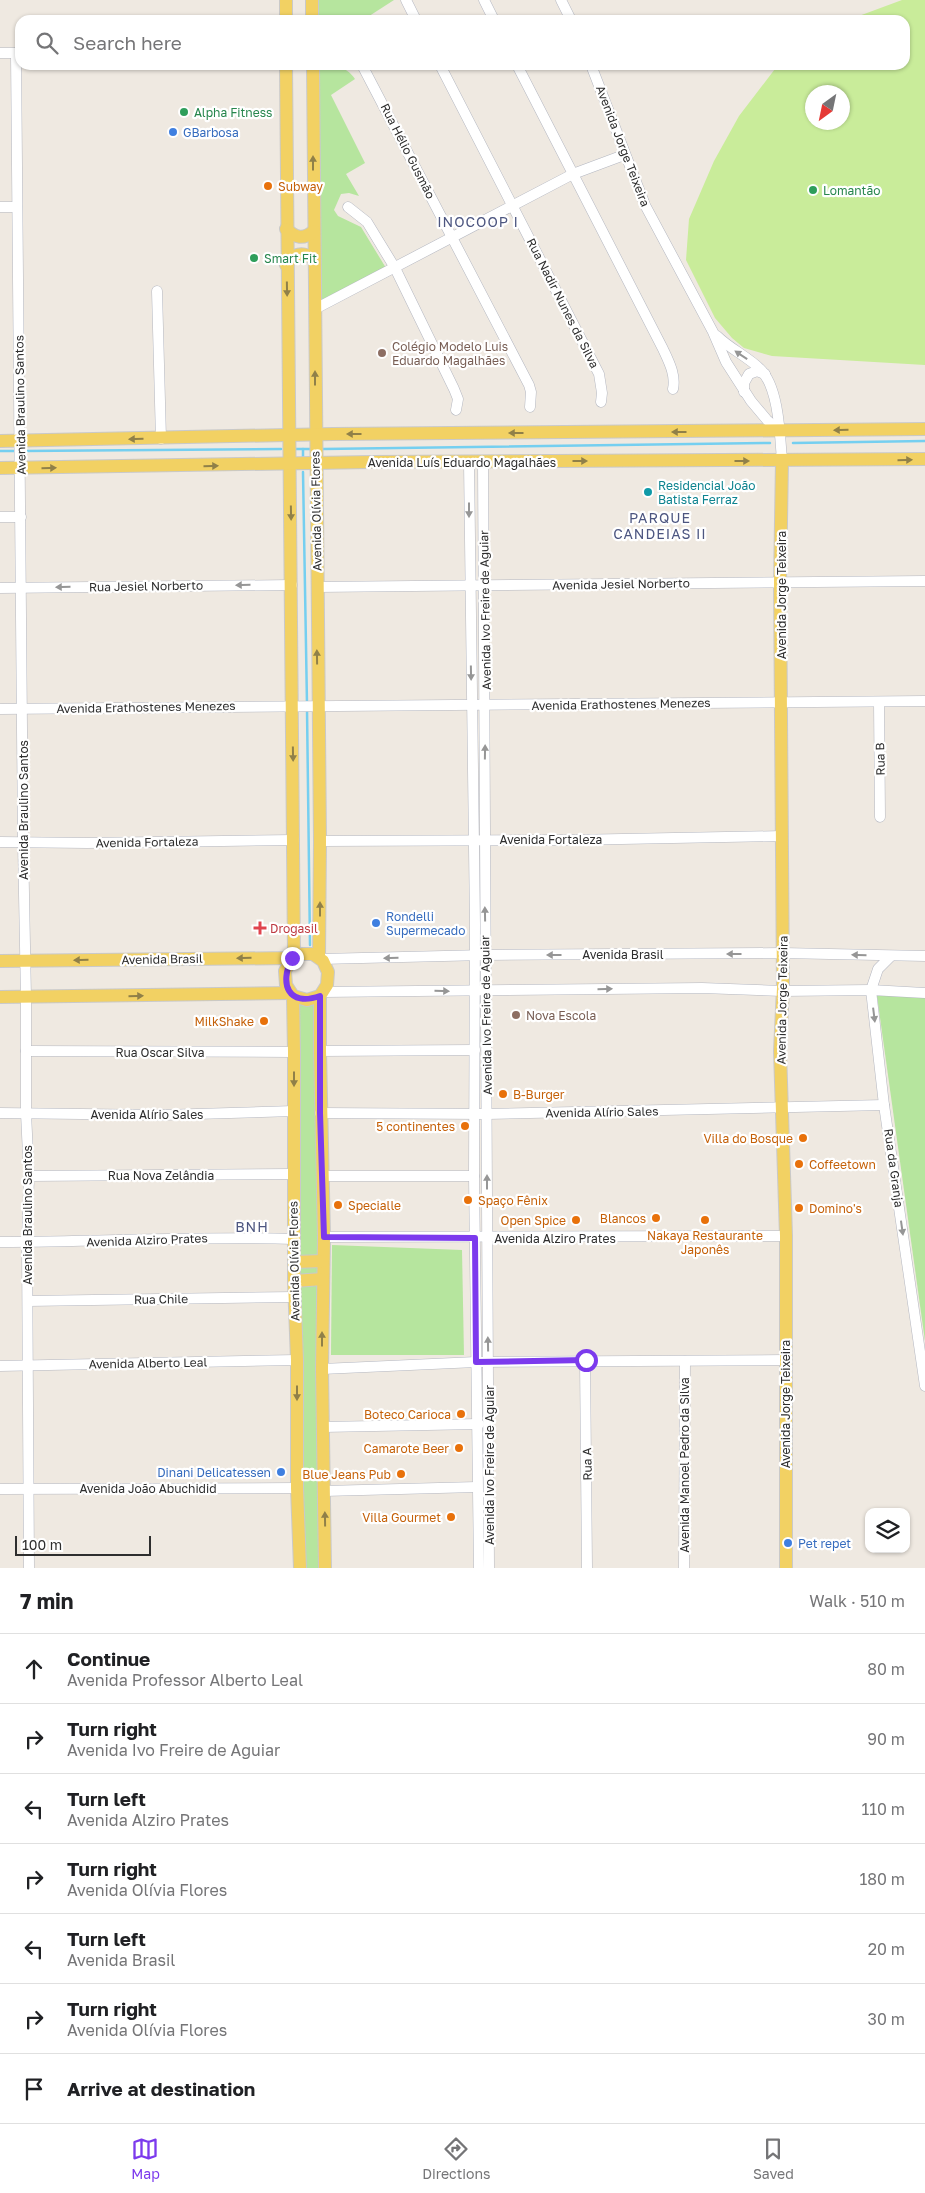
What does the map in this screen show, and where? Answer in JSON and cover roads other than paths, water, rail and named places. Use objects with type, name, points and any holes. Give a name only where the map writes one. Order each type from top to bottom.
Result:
[{"type":"main road","points":[[286,0],[286,15]]},
{"type":"main road","points":[[312,0],[312,15]]},
{"type":"main road","name":"Avenida Olívia Flores","points":[[286,70],[286,265],[292,584],[294,840],[293,957],[286,971],[286,985],[292,994],[294,1052],[294,1297],[297,1360],[297,1488],[300,1568]]},
{"type":"main road","name":"Avenida Olívia Flores","points":[[313,70],[316,587],[321,959],[328,972],[327,985],[322,994],[320,1051],[324,1237],[322,1369],[325,1568]]},
{"type":"main road","points":[[286,229],[298,237],[304,238],[314,231]]},
{"type":"main road","points":[[286,265],[297,254],[310,256],[314,259]]},
{"type":"main road","points":[[0,440],[20,444],[315,435],[779,428],[925,429]]},
{"type":"main road","name":"Avenida Luís Eduardo Magalhães","points":[[0,468],[21,465],[925,459]]},
{"type":"main road","name":"Avenida Jorge Teixeira","points":[[782,461],[780,582],[782,991],[780,1051],[786,1236],[784,1360],[786,1568]]},
{"type":"main road","name":"Avenida Brasil","points":[[0,961],[293,957],[302,954],[313,954],[321,959]]},
{"type":"main road","points":[[0,998],[292,994],[307,1000],[322,994]]},
{"type":"main road","points":[[294,1262],[323,1261]]},
{"type":"main road","points":[[294,1281],[323,1279]]},
{"type":"street","points":[[406,0],[414,15]]},
{"type":"street","points":[[484,0],[492,15]]},
{"type":"street","points":[[561,0],[568,15]]},
{"type":"street","points":[[0,53],[15,53]]},
{"type":"street","name":"Avenida Braulino Santos","points":[[18,70],[23,842],[28,1176],[29,1568]]},
{"type":"street","name":"Rua Hélio Gusmão","points":[[365,70],[529,385],[531,392],[530,407]]},
{"type":"street","name":"Rua Nadir Nunes da Silva","points":[[443,70],[599,374],[602,393],[601,402]]},
{"type":"street","points":[[520,70],[664,349],[673,371],[675,382],[673,389]]},
{"type":"street","name":"Avenida Jorge Teixeira","points":[[593,70],[624,155],[645,205],[713,332],[726,362],[744,392],[767,420],[779,428]]},
{"type":"street","points":[[315,309],[573,174],[624,155]]},
{"type":"street","points":[[0,207],[18,208]]},
{"type":"street","points":[[348,207],[367,222],[395,268],[458,398],[456,410]]},
{"type":"street","points":[[157,291],[162,439]]},
{"type":"street","name":"Avenida Jorge Teixeira","points":[[713,332],[765,374],[775,402],[782,461]]},
{"type":"street","points":[[744,392],[744,383],[749,374],[757,371],[765,374]]},
{"type":"street","name":"Avenida Ivo Freire de Aguiar","points":[[483,461],[486,706],[485,992],[489,1568]]},
{"type":"street","name":"Avenida Ivo Freire de Aguiar","points":[[469,462],[479,1568]]},
{"type":"street","points":[[0,517],[21,517]]},
{"type":"street","name":"Avenida Jesiel Norberto","points":[[316,587],[925,581]]},
{"type":"street","name":"Rua Jesiel Norberto","points":[[0,588],[292,584]]},
{"type":"street","name":"Avenida Erathostenes Menezes","points":[[0,709],[925,701]]},
{"type":"street","name":"Rua B","points":[[879,702],[880,817]]},
{"type":"street","name":"Avenida Fortaleza","points":[[320,841],[782,836]]},
{"type":"street","name":"Avenida Fortaleza","points":[[0,842],[87,843],[294,840]]},
{"type":"street","name":"Avenida Brasil","points":[[321,959],[485,955],[782,953],[925,956]]},
{"type":"street","name":"Rua da Granja","points":[[891,956],[878,968],[871,990],[884,1104],[925,1386]]},
{"type":"street","points":[[322,994],[702,988],[782,991],[871,990],[925,993]]},
{"type":"street","points":[[320,1051],[475,1050]]},
{"type":"street","name":"Rua Oscar Silva","points":[[26,1051],[294,1052]]},
{"type":"street","name":"Avenida Alírio Sales","points":[[320,1113],[487,1114],[884,1104]]},
{"type":"street","name":"Avenida Alírio Sales","points":[[0,1113],[162,1116],[294,1111]]},
{"type":"street","name":"Rua Nova Zelândia","points":[[28,1176],[293,1174]]},
{"type":"street","points":[[323,1176],[474,1176]]},
{"type":"street","name":"Avenida Alziro Prates","points":[[324,1237],[786,1236]]},
{"type":"street","name":"Avenida Alziro Prates","points":[[0,1242],[232,1237],[294,1239]]},
{"type":"street","name":"Rua Chile","points":[[28,1301],[294,1297]]},
{"type":"street","name":"Avenida Alberto Leal","points":[[0,1366],[297,1360]]},
{"type":"street","name":"Rua A","points":[[586,1360],[587,1568]]},
{"type":"street","points":[[322,1369],[476,1362],[784,1360]]},
{"type":"street","name":"Avenida Manoel Pedro da Silva","points":[[684,1361],[684,1568]]},
{"type":"street","points":[[323,1427],[479,1424]]},
{"type":"street","points":[[324,1491],[477,1487]]},
{"type":"street","name":"Avenida João Abuchidid","points":[[0,1489],[297,1488]]},
{"type":"waterway","points":[[793,443],[925,441]]},
{"type":"waterway","points":[[323,449],[770,443]]},
{"type":"waterway","points":[[23,451],[281,449]]},
{"type":"waterway","points":[[295,449],[310,449]]},
{"type":"waterway","points":[[303,449],[303,457]]},
{"type":"waterway","points":[[0,451],[17,451]]},
{"type":"waterway","points":[[303,472],[307,704]]},
{"type":"waterway","points":[[307,709],[310,945]]},
{"type":"place","name":"Alpha Fitness","points":[[184,112]]},
{"type":"place","name":"GBarbosa","points":[[173,132]]},
{"type":"place","name":"Subway","points":[[268,186]]},
{"type":"place","name":"Lomantão","points":[[813,190]]},
{"type":"place","name":"Smart Fit","points":[[254,258]]},
{"type":"place","name":"Colégio Modelo Luis Eduardo Magalhães","points":[[382,353]]},
{"type":"place","name":"Residencial João Batista Ferraz","points":[[648,492]]},
{"type":"place","name":"Rondelli Supermecado","points":[[376,923]]},
{"type":"place","name":"Drogasil","points":[[260,928]]},
{"type":"place","name":"Nova Escola","points":[[516,1015]]},
{"type":"place","name":"MilkShake","points":[[264,1021]]},
{"type":"place","name":"B-Burger","points":[[503,1094]]},
{"type":"place","name":"5 continentes","points":[[465,1126]]},
{"type":"place","name":"Villa do Bosque","points":[[803,1138]]},
{"type":"place","name":"Coffeetown","points":[[799,1164]]},
{"type":"place","name":"Spaço Fênix","points":[[468,1200]]},
{"type":"place","name":"Specialle","points":[[338,1205]]},
{"type":"place","name":"Domino's","points":[[799,1208]]},
{"type":"place","name":"Blancos","points":[[656,1218]]},
{"type":"place","name":"Open Spice","points":[[576,1220]]},
{"type":"place","name":"Nakaya Restaurante Japonês","points":[[705,1220]]},
{"type":"place","name":"Boteco Carioca","points":[[461,1414]]},
{"type":"place","name":"Camarote Beer","points":[[459,1448]]},
{"type":"place","name":"Dinani Delicatessen","points":[[281,1472]]},
{"type":"place","name":"Blue Jeans Pub","points":[[401,1474]]},
{"type":"place","name":"Villa Gourmet","points":[[451,1517]]},
{"type":"place","name":"Pet repet","points":[[788,1543]]},
{"type":"district","name":"INOCOOP I","points":[[478,221]]},
{"type":"district","name":"PARQUE CANDEIAS II","points":[[660,526]]},
{"type":"district","name":"BNH","points":[[252,1226]]}]
